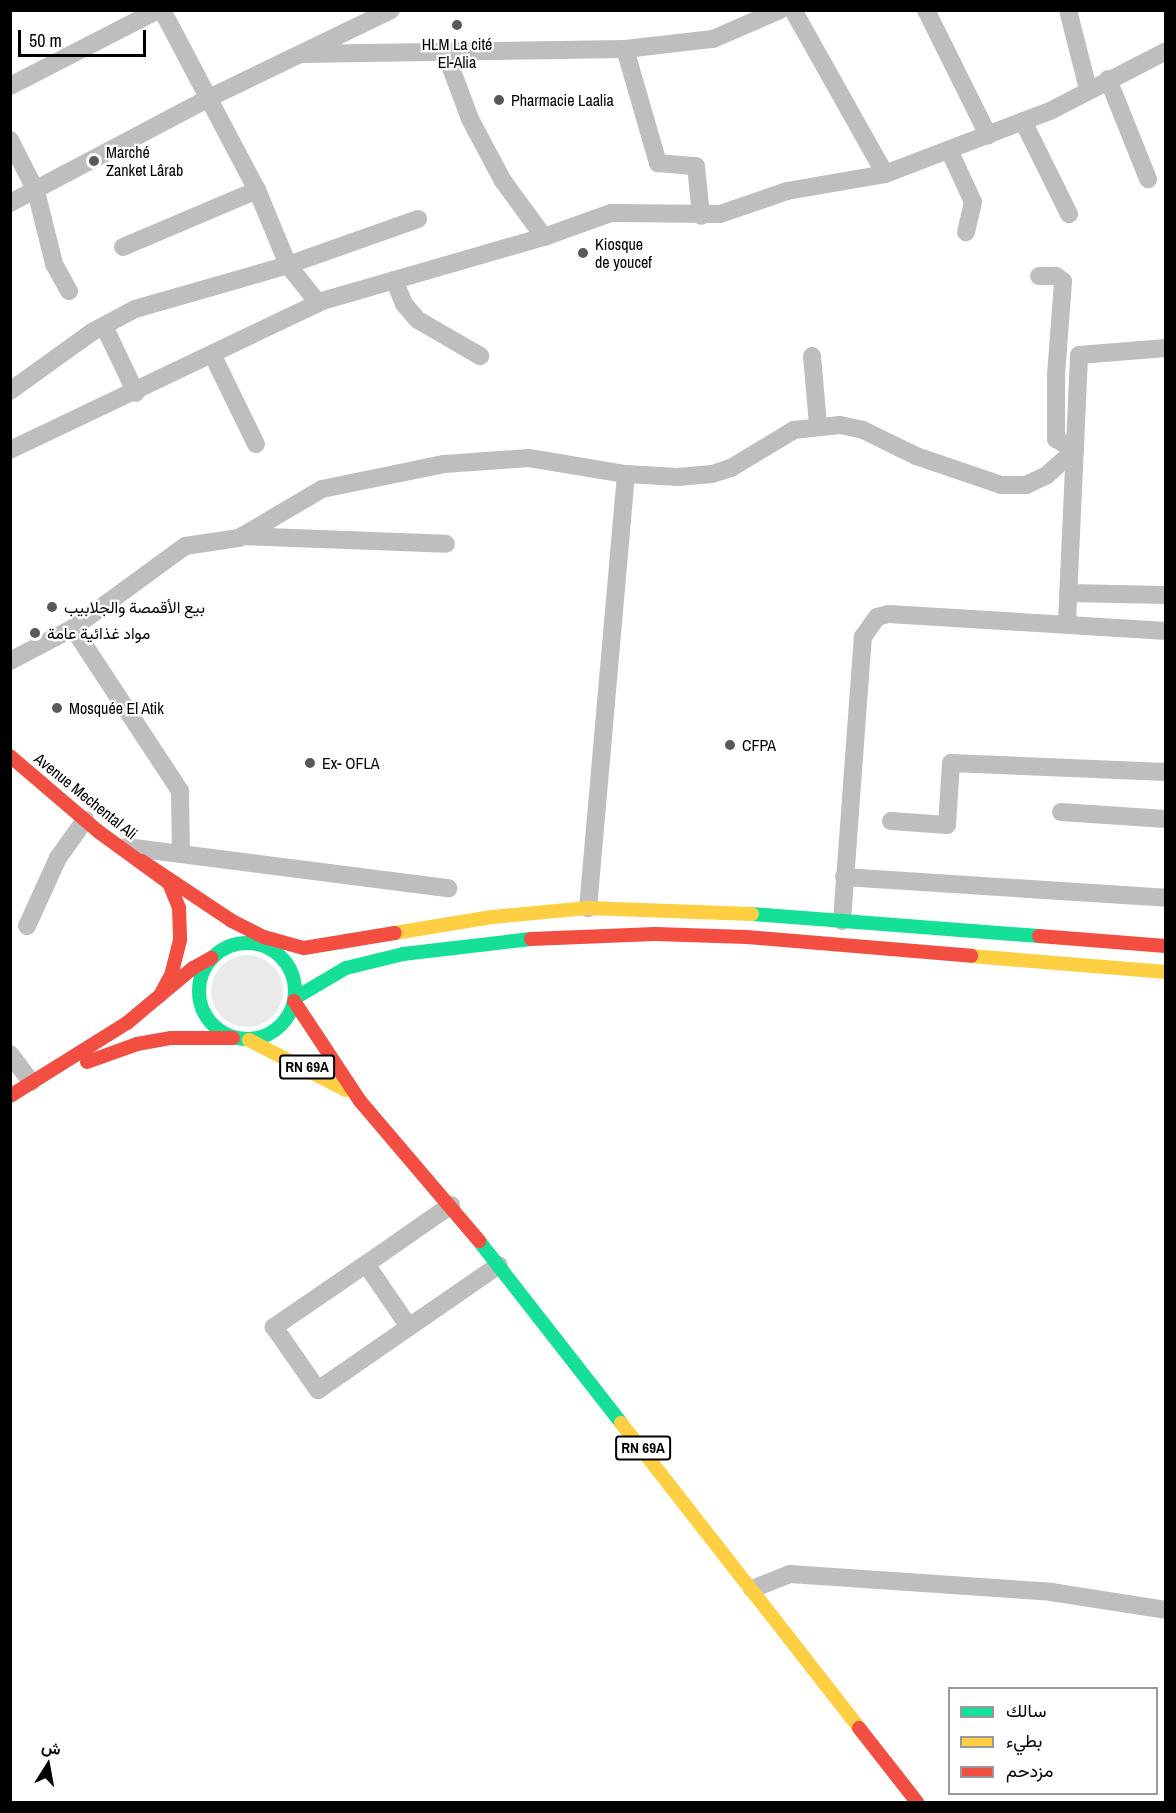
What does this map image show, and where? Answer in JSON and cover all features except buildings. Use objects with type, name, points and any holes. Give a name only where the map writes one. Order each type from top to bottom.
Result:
[{"type":"main road","name":"Avenue Mechental Ali","points":[[10,756],[85,820],[118,846],[142,861]]},
{"type":"main road","points":[[33,1081],[136,1044],[204,1035],[249,1040],[274,1031],[284,1022],[294,1000],[295,985],[288,966],[232,921],[142,861]]},
{"type":"main road","points":[[142,861],[161,874],[172,889],[179,908],[180,940],[172,973],[160,996]]},
{"type":"main road","points":[[10,1096],[127,1023],[160,996],[194,976],[211,958],[234,944],[304,948],[492,917],[588,909],[680,909],[1166,946]]},
{"type":"main road","points":[[232,921],[264,937],[304,948]]},
{"type":"main road","points":[[294,1000],[346,968],[403,954],[531,939],[644,934],[747,937],[1166,972]]},
{"type":"main road","points":[[180,940],[194,976],[202,1011],[210,1023],[234,1038]]},
{"type":"main road","name":"RN 69A","points":[[294,1000],[360,1101],[451,1204],[916,1803]]},
{"type":"main road","name":"RN 69A","points":[[249,1040],[330,1079],[360,1101]]},
{"type":"street","points":[[10,86],[160,10],[257,190],[288,265],[318,303]]},
{"type":"street","points":[[10,203],[209,98],[391,10]]},
{"type":"street","points":[[303,54],[625,49],[714,39],[780,10]]},
{"type":"street","points":[[793,10],[885,174]]},
{"type":"street","points":[[926,10],[988,135]]},
{"type":"street","points":[[1068,10],[1088,89]]},
{"type":"street","points":[[625,49],[658,163],[696,166],[701,216]]},
{"type":"street","points":[[10,450],[136,393],[318,303],[544,237],[620,212],[701,216],[720,214],[787,190],[885,174],[1023,121],[1166,51]]},
{"type":"street","points":[[445,52],[475,129],[503,181],[544,237]]},
{"type":"street","points":[[1108,80],[1148,179]]},
{"type":"street","points":[[1023,121],[1069,214]]},
{"type":"street","points":[[10,140],[36,191],[54,264],[69,291]]},
{"type":"street","points":[[949,150],[973,202],[966,232]]},
{"type":"street","points":[[123,247],[257,190]]},
{"type":"street","points":[[10,391],[104,326],[135,309],[288,265],[418,219]]},
{"type":"street","points":[[1039,276],[1056,276],[1063,280],[1056,375],[1056,439],[1075,450]]},
{"type":"street","points":[[394,280],[404,304],[418,320],[480,356]]},
{"type":"street","points":[[104,326],[136,393]]},
{"type":"street","points":[[1067,622],[1079,356],[1166,348]]},
{"type":"street","points":[[213,356],[256,444]]},
{"type":"street","points":[[812,356],[818,425]]},
{"type":"street","points":[[242,536],[322,489],[444,464],[529,458],[626,474],[678,477],[712,474],[731,468],[794,430],[818,425],[863,430],[916,456],[1001,485],[1026,485],[1047,475],[1075,450]]},
{"type":"street","points":[[588,909],[626,474]]},
{"type":"street","points":[[10,661],[73,628],[184,546],[242,536],[446,544]]},
{"type":"street","points":[[1068,593],[1166,595]]},
{"type":"street","points":[[842,921],[863,637],[867,627],[877,617],[889,614],[1067,622],[1166,631]]},
{"type":"street","points":[[73,628],[180,790],[181,854]]},
{"type":"street","points":[[891,821],[947,825],[951,763],[1166,772]]},
{"type":"street","points":[[1061,812],[1166,819]]},
{"type":"street","points":[[27,926],[58,858],[85,820]]},
{"type":"street","points":[[118,846],[448,888]]},
{"type":"street","points":[[844,877],[1166,898]]},
{"type":"street","points":[[10,1054],[33,1081]]},
{"type":"street","points":[[451,1204],[274,1327],[318,1390],[499,1265]]},
{"type":"street","points":[[366,1264],[410,1327]]},
{"type":"street","points":[[752,1589],[796,1574],[1051,1592],[1166,1610]]},
{"type":"shaded area","points":[[247,955],[267,961],[277,971],[283,991],[277,1011],[267,1021],[247,1027],[227,1021],[217,1011],[211,991],[217,971],[227,961]]},
{"type":"traffic: fast","points":[[752,914],[1039,936]]},
{"type":"traffic: fast","points":[[295,998],[346,968],[403,954],[531,939]]},
{"type":"traffic: fast","points":[[247,943],[266,946],[281,957],[292,972],[295,991],[292,1010],[281,1025],[266,1036],[247,1039],[228,1036],[213,1025],[202,1010],[199,991],[202,972],[213,957],[228,946],[247,943]]},
{"type":"traffic: fast","points":[[479,1241],[621,1423]]},
{"type":"traffic: slow","points":[[395,933],[492,917],[588,908],[752,914]]},
{"type":"traffic: slow","points":[[971,956],[1166,972]]},
{"type":"traffic: slow","points":[[249,1040],[346,1090]]},
{"type":"traffic: slow","points":[[621,1423],[859,1728]]},
{"type":"traffic: jam","points":[[10,756],[99,832],[169,883],[179,908],[180,940],[172,973],[160,996]]},
{"type":"traffic: jam","points":[[142,861],[232,921],[264,937],[304,948],[395,933]]},
{"type":"traffic: jam","points":[[531,939],[655,934],[747,937],[971,956]]},
{"type":"traffic: jam","points":[[1039,936],[1166,946]]},
{"type":"traffic: jam","points":[[10,1096],[127,1023],[193,968],[211,958]]},
{"type":"traffic: jam","points":[[294,1001],[360,1101],[479,1241]]},
{"type":"traffic: jam","points":[[87,1062],[137,1044],[171,1038],[233,1038]]},
{"type":"traffic: jam","points":[[859,1728],[917,1802]]},
{"type":"place","name":"HLM La cité El-Alia","points":[[457,25]]},
{"type":"place","name":"Pharmacie Laalia","points":[[499,100]]},
{"type":"place","name":"Marché Zanket Lârab","points":[[94,161]]},
{"type":"place","name":"Kiosque de youcef","points":[[583,253]]},
{"type":"place","name":"بيع الأقمصة والجلابيب","points":[[52,607]]},
{"type":"place","name":"مواد غذائية عامة","points":[[35,633]]},
{"type":"place","name":"Mosquée El Atik","points":[[57,708]]},
{"type":"place","name":"CFPA","points":[[730,745]]},
{"type":"place","name":"Ex- OFLA","points":[[310,763]]}]
